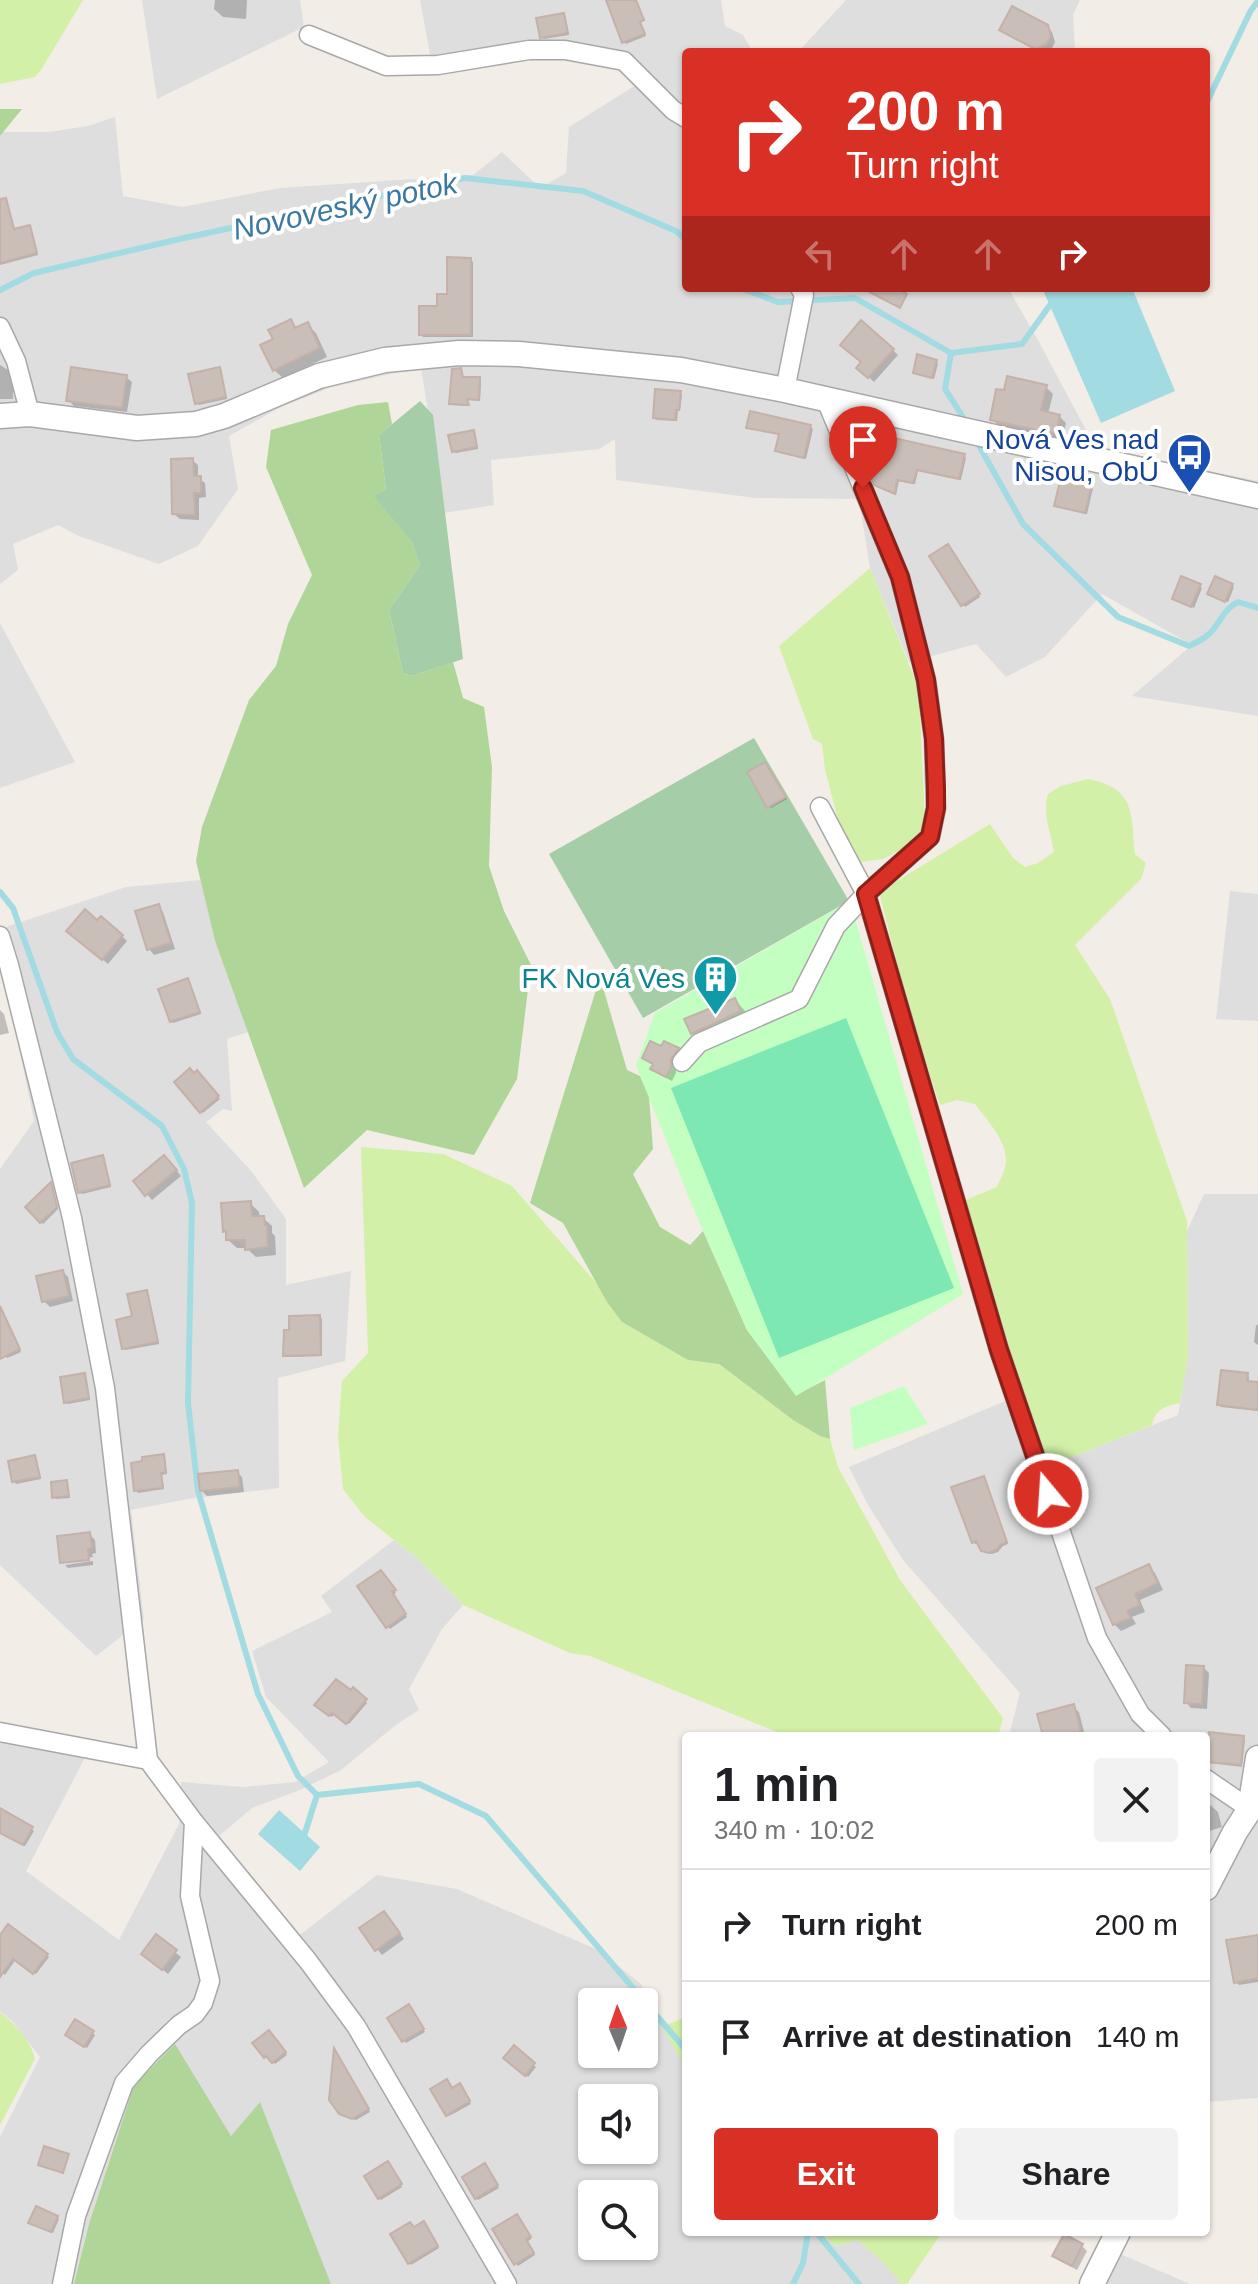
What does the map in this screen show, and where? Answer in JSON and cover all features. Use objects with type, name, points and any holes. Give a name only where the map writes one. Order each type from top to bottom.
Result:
[{"type":"street","points":[[309,35],[386,66],[438,65],[529,50],[565,50],[624,61],[682,116]]},
{"type":"street","points":[[785,390],[803,292]]},
{"type":"street","points":[[0,327],[16,361],[30,414]]},
{"type":"street","points":[[0,416],[30,414],[137,428],[196,424],[224,416],[319,376],[385,360],[459,353],[560,357],[681,370],[785,390],[1258,496]]},
{"type":"street","points":[[682,1062],[699,1043],[799,999],[836,926],[866,894],[930,837],[936,808],[934,739],[926,680],[900,577],[826,400]]},
{"type":"street","points":[[820,807],[866,894],[999,1350],[1097,1638],[1140,1714],[1158,1732]]},
{"type":"street","points":[[0,936],[72,1218],[105,1388],[148,1760],[356,2026],[507,2284]]},
{"type":"street","points":[[0,1732],[148,1760]]},
{"type":"street","points":[[1210,1880],[1235,1832],[1254,1809],[1258,1758]]},
{"type":"street","points":[[1210,1782],[1254,1809]]},
{"type":"street","points":[[62,2284],[76,2216],[124,2083],[149,2054],[195,2014],[203,2003],[210,1981],[190,1896],[194,1822]]},
{"type":"street","points":[[1092,2284],[1116,2236]]},
{"type":"shaded area","points":[[142,0],[300,0],[304,27],[157,99]]},
{"type":"shaded area","points":[[420,0],[721,0],[725,26],[743,35],[751,48],[682,48],[682,292],[1010,292],[1095,447],[1258,481],[1258,716],[1132,696],[1192,645],[1102,594],[1045,657],[1006,677],[976,644],[909,662],[870,568],[859,499],[756,498],[616,480],[615,439],[599,449],[491,460],[494,505],[444,513],[421,367],[329,388],[281,407],[229,436],[238,489],[198,546],[159,564],[79,536],[58,525],[13,544],[18,570],[0,584],[0,136],[3,132],[49,132],[88,126],[115,117],[123,196],[182,207],[280,188],[473,175],[502,152],[540,188],[566,173],[569,127],[636,85],[615,64],[536,57],[433,70]]},
{"type":"shaded area","points":[[846,0],[1080,0],[1073,15],[1075,48],[802,48]]},
{"type":"shaded area","points":[[0,623],[75,762],[0,788]]},
{"type":"shaded area","points":[[201,880],[215,941],[248,1032],[227,1039],[232,1111],[223,1109],[206,1122],[252,1172],[286,1219],[286,1285],[351,1271],[345,1361],[278,1378],[279,1488],[188,1499],[131,1510],[144,1619],[96,1656],[0,1565],[0,1169],[34,1121],[0,971],[0,929],[126,887]]},
{"type":"shaded area","points":[[1230,891],[1258,894],[1258,1021],[1216,1019]]},
{"type":"shaded area","points":[[1204,1194],[1258,1194],[1258,2098],[1210,2102],[1210,1732],[1010,1732],[1020,1693],[903,1560],[868,1505],[849,1467],[1019,1395],[1042,1469],[1178,1415],[1188,1357],[1187,1231]]},
{"type":"shaded area","points":[[394,1540],[417,1558],[463,1605],[442,1629],[409,1689],[419,1710],[341,1770],[252,1808],[219,1836],[300,1935],[377,1875],[457,1889],[598,1950],[643,1988],[578,1988],[578,2068],[658,2068],[658,2016],[682,2061],[682,2236],[816,2236],[836,2246],[857,2240],[880,2259],[902,2284],[331,2284],[260,2103],[232,2137],[134,2085],[89,2224],[74,2284],[0,2284],[0,2137],[40,2057],[13,2022],[0,2011],[0,1727],[92,1744],[26,1871],[119,1940],[179,1824],[181,1782],[243,1787],[295,1782],[329,1762],[266,1697],[252,1651],[332,1612],[321,1596]]},
{"type":"shaded area","points":[[1096,2245],[1125,2256],[1190,2284],[1078,2284]]},
{"type":"green space","points":[[0,0],[83,0],[35,77],[0,84]]},
{"type":"green space","points":[[0,109],[22,109],[0,136]]},
{"type":"green space","points":[[420,401],[433,415],[463,659],[411,676],[403,673],[389,610],[420,565],[412,542],[374,496],[386,489],[379,435]]},
{"type":"green space","points":[[388,402],[392,424],[379,435],[386,489],[375,496],[412,542],[420,565],[389,610],[403,673],[411,676],[453,662],[463,698],[484,707],[492,767],[489,866],[504,911],[531,965],[517,1079],[474,1155],[367,1130],[304,1188],[215,941],[196,861],[202,827],[249,700],[276,666],[288,624],[312,575],[266,467],[271,430],[358,405]]},
{"type":"green space","points":[[870,568],[919,689],[925,822],[918,841],[883,859],[861,862],[838,819],[825,770],[822,744],[813,739],[779,646]]},
{"type":"green space","points":[[754,738],[849,901],[643,1018],[549,854]]},
{"type":"green space","points":[[1088,779],[1104,783],[1123,796],[1131,815],[1135,854],[1146,863],[1141,879],[1075,945],[1110,999],[1187,1221],[1188,1357],[1180,1403],[1162,1409],[1152,1425],[1042,1469],[963,1201],[997,1187],[1005,1168],[1005,1150],[975,1104],[957,1100],[940,1105],[910,1014],[879,892],[990,824],[1013,858],[1025,867],[1038,863],[1054,852],[1046,816],[1048,794],[1061,786]]},
{"type":"green space","points":[[850,901],[963,1294],[796,1396],[747,1330],[691,1203],[636,1065],[655,1013]]},
{"type":"green space","points":[[600,977],[627,1070],[640,1076],[649,1097],[653,1149],[633,1174],[660,1227],[690,1245],[703,1231],[747,1330],[796,1395],[825,1380],[830,1439],[793,1420],[719,1364],[688,1360],[622,1322],[607,1302],[563,1223],[530,1203]]},
{"type":"green space","points":[[846,1018],[954,1288],[779,1358],[671,1088]]},
{"type":"green space","points":[[361,1147],[443,1154],[512,1186],[598,1285],[622,1322],[688,1360],[719,1364],[793,1420],[830,1439],[838,1467],[900,1580],[1003,1718],[999,1732],[777,1732],[590,1656],[570,1653],[463,1605],[417,1558],[365,1517],[343,1489],[338,1436],[342,1381],[368,1353]]},
{"type":"green space","points":[[904,1386],[928,1424],[854,1450],[850,1408]]},
{"type":"green space","points":[[0,2012],[21,2032],[35,2059],[0,2125]]},
{"type":"green space","points":[[682,2019],[682,2062],[662,2027]]},
{"type":"green space","points":[[175,2044],[231,2136],[260,2102],[331,2284],[74,2284],[89,2224],[134,2085]]},
{"type":"green space","points":[[816,2236],[939,2236],[907,2284],[902,2284],[880,2259],[857,2240],[836,2246]]},
{"type":"water","points":[[1044,292],[1134,292],[1175,391],[1101,423]]},
{"type":"water","points":[[279,1810],[320,1847],[300,1871],[258,1834]]},
{"type":"building","points":[[606,0],[636,0],[644,20],[640,22],[645,34],[622,43]]},
{"type":"building","points":[[1012,6],[1048,25],[1051,36],[1046,45],[1033,48],[999,30]]},
{"type":"building","points":[[564,13],[568,33],[540,38],[536,18]]},
{"type":"building","points":[[6,198],[14,229],[30,225],[37,253],[0,263],[0,199]]},
{"type":"building","points":[[447,257],[471,258],[471,335],[419,335],[419,306],[437,306],[437,294],[447,294]]},
{"type":"building","points":[[870,292],[903,292],[907,294],[900,308]]},
{"type":"building","points":[[291,319],[295,328],[308,322],[320,348],[273,371],[260,345],[273,339],[268,330]]},
{"type":"building","points":[[861,320],[894,349],[868,378],[856,368],[861,362],[840,345]]},
{"type":"building","points":[[917,354],[937,360],[932,378],[913,373]]},
{"type":"building","points":[[71,367],[127,375],[122,408],[66,401]]},
{"type":"building","points":[[220,367],[226,397],[195,404],[188,374]]},
{"type":"building","points":[[461,368],[463,377],[480,377],[479,400],[467,399],[469,405],[449,404],[452,369]]},
{"type":"building","points":[[1007,376],[1047,385],[1041,410],[1060,415],[1056,434],[990,420],[996,389],[1004,390]]},
{"type":"building","points":[[655,389],[681,391],[675,420],[653,418]]},
{"type":"building","points":[[750,411],[811,425],[804,458],[775,451],[779,434],[746,428]]},
{"type":"building","points":[[854,429],[965,454],[959,479],[917,470],[913,483],[897,480],[895,494],[874,485],[853,434]]},
{"type":"building","points":[[474,430],[477,447],[452,452],[448,435]]},
{"type":"building","points":[[193,458],[194,476],[201,476],[201,493],[194,493],[195,515],[172,514],[171,459]]},
{"type":"building","points":[[1061,477],[1092,484],[1085,513],[1054,506]]},
{"type":"building","points":[[948,544],[980,594],[961,606],[929,556]]},
{"type":"building","points":[[1181,576],[1201,584],[1191,607],[1172,599]]},
{"type":"building","points":[[1215,576],[1233,584],[1225,602],[1207,594]]},
{"type":"building","points":[[765,762],[786,797],[767,808],[747,772]]},
{"type":"building","points":[[159,904],[171,943],[147,950],[135,911]]},
{"type":"building","points":[[85,909],[97,920],[101,916],[123,935],[102,960],[66,931]]},
{"type":"building","points":[[188,978],[200,1012],[170,1022],[158,989]]},
{"type":"building","name":"FK Nová Ves","points":[[735,998],[741,1011],[691,1034],[684,1019]]},
{"type":"building","points":[[650,1041],[661,1046],[664,1041],[679,1048],[671,1059],[666,1077],[650,1069],[653,1064],[642,1058]]},
{"type":"building","points":[[190,1068],[194,1073],[197,1070],[219,1096],[200,1113],[174,1082]]},
{"type":"building","points":[[103,1155],[110,1185],[78,1193],[71,1163]]},
{"type":"building","points":[[164,1155],[177,1170],[145,1196],[133,1181]]},
{"type":"building","points":[[51,1182],[57,1207],[40,1223],[25,1207]]},
{"type":"building","points":[[251,1201],[252,1216],[264,1216],[268,1247],[245,1250],[245,1240],[226,1240],[221,1203]]},
{"type":"building","points":[[63,1270],[69,1296],[42,1302],[36,1276]]},
{"type":"building","points":[[147,1290],[158,1342],[122,1349],[116,1320],[132,1316],[127,1294]]},
{"type":"building","points":[[0,1306],[20,1349],[0,1359]]},
{"type":"building","points":[[320,1315],[321,1355],[283,1356],[284,1330],[289,1330],[289,1316]]},
{"type":"building","points":[[1221,1370],[1248,1373],[1247,1381],[1258,1382],[1258,1410],[1217,1405]]},
{"type":"building","points":[[85,1373],[89,1398],[64,1403],[60,1377]]},
{"type":"building","points":[[164,1454],[166,1473],[161,1473],[163,1488],[134,1491],[131,1463],[142,1461],[142,1457]]},
{"type":"building","points":[[35,1455],[40,1477],[12,1482],[8,1461]]},
{"type":"building","points":[[238,1470],[240,1487],[200,1491],[198,1474]]},
{"type":"building","points":[[984,1476],[1007,1542],[989,1553],[981,1551],[976,1541],[972,1543],[951,1487]]},
{"type":"building","points":[[67,1480],[69,1496],[52,1498],[51,1482]]},
{"type":"building","points":[[90,1532],[92,1548],[88,1549],[89,1560],[60,1563],[57,1536]]},
{"type":"building","points":[[1149,1564],[1158,1583],[1135,1594],[1140,1605],[1127,1611],[1131,1618],[1113,1625],[1096,1588]]},
{"type":"building","points":[[381,1570],[396,1590],[392,1592],[406,1614],[386,1628],[357,1586]]},
{"type":"building","points":[[1186,1665],[1204,1666],[1202,1704],[1184,1703]]},
{"type":"building","points":[[336,1679],[351,1690],[353,1687],[367,1699],[346,1724],[314,1705]]},
{"type":"building","points":[[1074,1704],[1081,1732],[1042,1732],[1037,1714]]},
{"type":"building","points":[[1210,1732],[1244,1736],[1241,1765],[1210,1762]]},
{"type":"building","points":[[0,1808],[33,1827],[23,1845],[0,1833]]},
{"type":"building","points":[[384,1911],[400,1933],[375,1951],[359,1928]]},
{"type":"building","points":[[8,1924],[48,1954],[33,1974],[13,1959],[0,1977],[0,1935]]},
{"type":"building","points":[[156,1934],[177,1950],[162,1970],[141,1954]]},
{"type":"building","points":[[1258,1935],[1258,1978],[1234,1983],[1226,1940]]},
{"type":"building","points":[[409,2004],[424,2029],[402,2042],[387,2018]]},
{"type":"building","points":[[75,2019],[94,2031],[84,2047],[65,2035]]},
{"type":"building","points":[[269,2030],[286,2052],[272,2063],[252,2043]]},
{"type":"building","points":[[514,2045],[535,2063],[525,2076],[503,2058]]},
{"type":"building","points":[[334,2048],[369,2109],[352,2119],[339,2114],[329,2100]]},
{"type":"building","points":[[447,2079],[452,2088],[460,2083],[470,2101],[446,2116],[430,2089]]},
{"type":"building","points":[[44,2146],[69,2154],[63,2173],[38,2165]]},
{"type":"building","points":[[388,2161],[402,2184],[378,2199],[364,2176]]},
{"type":"building","points":[[485,2163],[498,2185],[475,2199],[462,2177]]},
{"type":"building","points":[[36,2206],[58,2216],[51,2232],[28,2223]]},
{"type":"building","points":[[517,2214],[531,2237],[526,2239],[534,2253],[514,2265],[492,2229]]},
{"type":"building","points":[[424,2221],[438,2246],[408,2264],[390,2234],[410,2222],[414,2227]]},
{"type":"building","points":[[1063,2236],[1083,2244],[1072,2266],[1052,2256]]},
{"type":"waterway","points":[[1210,96],[1258,1]]},
{"type":"waterway","name":"Novoveský potok","points":[[0,290],[34,273],[465,178],[583,191],[676,231],[682,236]]},
{"type":"waterway","name":"Novoveský potok","points":[[752,292],[778,302],[855,298],[951,353],[945,389],[968,425]]},
{"type":"waterway","points":[[951,353],[1022,344],[1050,305],[1057,304]]},
{"type":"waterway","name":"Novoveský potok","points":[[977,442],[1023,524],[1118,617],[1189,646],[1209,634],[1238,602],[1258,608]]},
{"type":"waterway","points":[[0,892],[13,908],[57,1032],[73,1059],[162,1126],[184,1169],[192,1203],[188,1403],[198,1491],[258,1694],[298,1776],[317,1795],[419,1784],[486,1816],[682,2045]]},
{"type":"waterway","points":[[303,1839],[317,1795]]},
{"type":"waterway","points":[[793,2284],[803,2263],[807,2236]]},
{"type":"waterway","points":[[819,2236],[859,2284]]},
{"type":"place","name":"Nová Ves nad Nisou, ObÚ","points":[[1190,494]]},
{"type":"place","name":"FK Nová Ves","points":[[716,1017]]},
{"type":"route","points":[[863,488],[900,577],[926,680],[936,773],[936,808],[930,837],[866,894],[999,1350],[1048,1494]]}]
